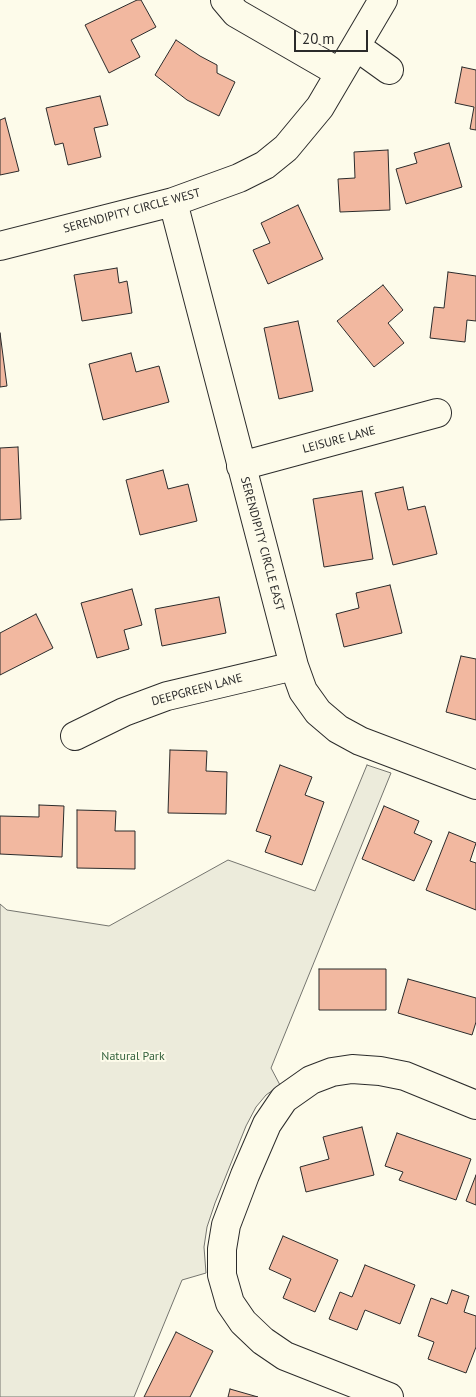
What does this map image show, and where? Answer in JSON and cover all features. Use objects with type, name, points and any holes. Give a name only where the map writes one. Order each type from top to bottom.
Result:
[{"type":"street","points":[[225,0],[236,13],[340,73]]},
{"type":"street","name":"SERENDIPITY CIRCLE WEST","points":[[0,246],[173,202],[239,178],[265,165],[286,148],[320,107],[383,0]]},
{"type":"street","points":[[357,46],[389,70]]},
{"type":"street","name":"SERENDIPITY CIRCLE EAST","points":[[173,202],[294,666],[303,692],[318,712],[338,729],[360,740],[476,785]]},
{"type":"street","name":"LEISURE LANE","points":[[241,466],[437,413]]},
{"type":"street","name":"DEEPGREEN LANE","points":[[75,736],[124,712],[167,696],[294,666]]},
{"type":"street","points":[[389,1397],[285,1356],[263,1341],[243,1322],[230,1303],[222,1275],[222,1249],[226,1225],[244,1175],[267,1124],[284,1099],[311,1080],[332,1072],[352,1069],[380,1071],[405,1076],[476,1105]]},
{"type":"green space","name":"Natural Park","points":[[367,765],[391,773],[271,1068],[280,1085],[266,1095],[256,1107],[246,1126],[207,1227],[204,1247],[206,1273],[182,1280],[134,1397],[0,1397],[0,904],[7,910],[109,926],[228,860],[315,891]]},
{"type":"building","points":[[137,0],[141,0],[156,27],[131,40],[140,57],[109,73],[85,25]]},
{"type":"building","points":[[176,40],[217,65],[217,73],[235,82],[219,116],[187,100],[155,75]]},
{"type":"building","points":[[462,67],[476,70],[476,130],[470,129],[474,107],[455,103]]},
{"type":"building","points":[[100,96],[108,125],[94,128],[101,157],[68,165],[63,143],[55,145],[46,108]]},
{"type":"building","points":[[5,118],[19,171],[0,175],[0,120]]},
{"type":"building","points":[[449,143],[462,187],[406,204],[396,169],[417,163],[414,153]]},
{"type":"building","points":[[388,150],[390,210],[340,212],[338,179],[355,178],[354,152]]},
{"type":"building","points":[[298,205],[323,259],[268,284],[253,250],[270,243],[261,223]]},
{"type":"building","points":[[117,268],[119,283],[127,281],[132,313],[82,321],[74,275]]},
{"type":"building","points":[[448,272],[476,276],[476,321],[467,320],[465,342],[430,338],[434,307],[444,308]]},
{"type":"building","points":[[383,285],[403,310],[388,323],[404,343],[374,367],[337,321]]},
{"type":"building","points":[[298,321],[313,391],[279,399],[264,328]]},
{"type":"building","points":[[0,333],[7,386],[0,387]]},
{"type":"building","points":[[131,353],[136,372],[159,366],[169,402],[103,420],[89,364]]},
{"type":"building","points":[[18,447],[21,519],[0,520],[0,448]]},
{"type":"building","points":[[163,470],[168,489],[188,484],[197,521],[140,535],[126,480]]},
{"type":"building","points":[[403,487],[408,510],[425,506],[437,554],[393,565],[375,493]]},
{"type":"building","points":[[362,491],[373,559],[324,567],[313,499]]},
{"type":"building","points":[[390,585],[402,633],[344,647],[336,614],[359,608],[356,593]]},
{"type":"building","points":[[132,589],[142,625],[124,630],[129,649],[97,658],[81,603]]},
{"type":"building","points":[[219,597],[226,633],[162,646],[155,609]]},
{"type":"building","points":[[36,614],[53,648],[0,675],[0,633]]},
{"type":"building","points":[[461,656],[476,659],[476,720],[446,712]]},
{"type":"building","points":[[170,750],[207,751],[206,771],[227,772],[226,814],[168,813]]},
{"type":"building","points":[[280,765],[312,777],[305,795],[324,802],[302,865],[265,852],[271,836],[256,831]]},
{"type":"building","points":[[39,805],[64,806],[62,857],[0,854],[0,816],[39,817]]},
{"type":"building","points":[[384,806],[419,821],[414,833],[432,841],[414,881],[362,859]]},
{"type":"building","points":[[77,810],[116,811],[115,831],[135,831],[135,869],[77,868]]},
{"type":"building","points":[[449,832],[476,843],[470,861],[476,863],[476,910],[426,890]]},
{"type":"building","points":[[319,969],[386,969],[386,1010],[319,1010]]},
{"type":"building","points":[[408,979],[476,998],[476,1022],[472,1035],[398,1013]]},
{"type":"building","points":[[362,1127],[374,1175],[306,1192],[300,1167],[329,1159],[323,1137]]},
{"type":"building","points":[[397,1133],[471,1159],[456,1200],[399,1180],[403,1172],[385,1166]]},
{"type":"building","points":[[476,1175],[476,1205],[466,1201]]},
{"type":"building","points":[[283,1236],[338,1260],[315,1312],[283,1298],[291,1279],[269,1269]]},
{"type":"building","points":[[365,1265],[415,1285],[400,1324],[365,1310],[357,1330],[329,1319],[340,1292],[352,1297]]},
{"type":"building","points":[[452,1290],[469,1296],[464,1312],[476,1316],[476,1347],[466,1373],[428,1359],[434,1342],[418,1336],[431,1298],[447,1304]]},
{"type":"building","points":[[176,1332],[213,1351],[190,1397],[144,1397]]},
{"type":"building","points":[[230,1389],[258,1397],[228,1397]]}]
